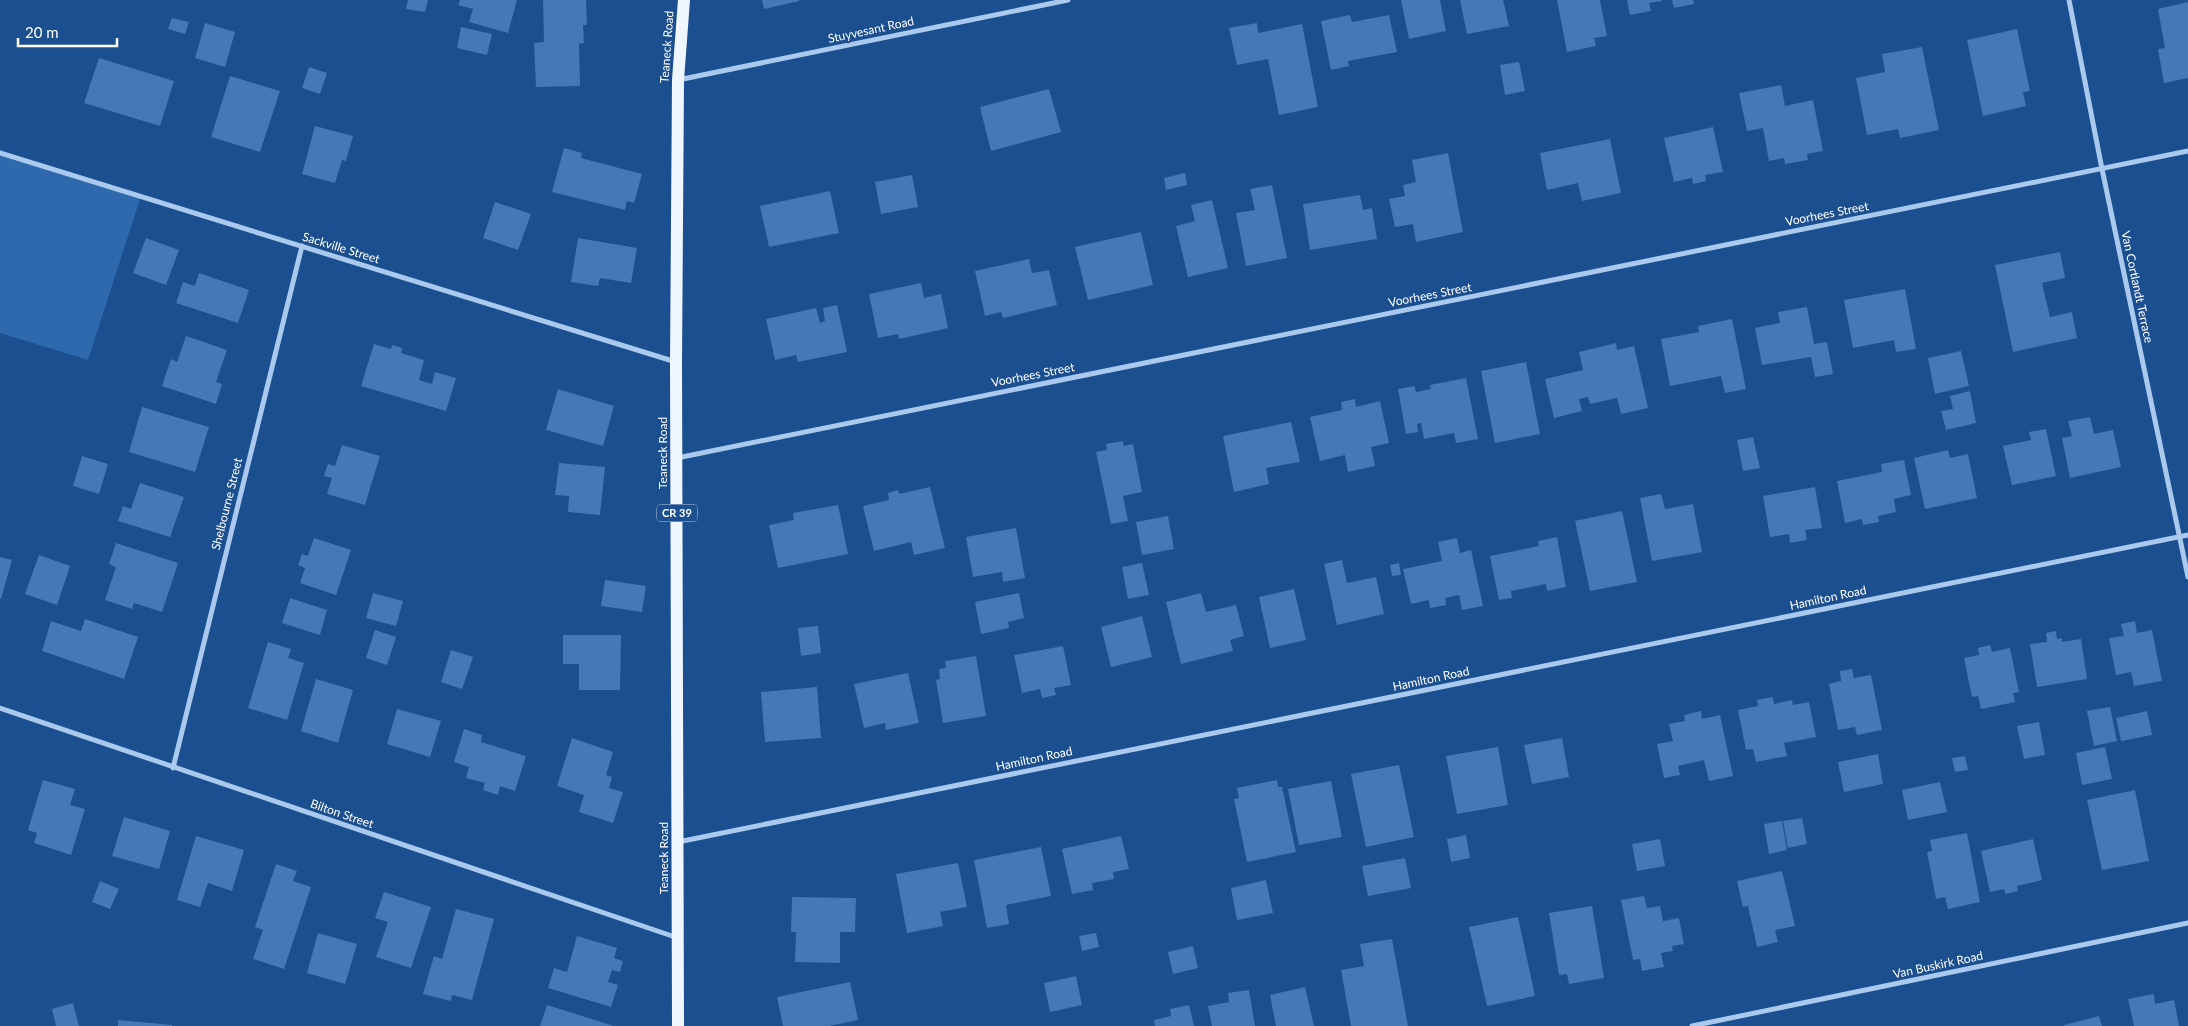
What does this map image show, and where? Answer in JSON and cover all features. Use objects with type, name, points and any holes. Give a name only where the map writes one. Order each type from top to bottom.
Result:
[{"type":"main road","name":"Teaneck Road","points":[[678,1026],[676,362],[678,80],[684,0]]},
{"type":"street","name":"Stuyvesant Road","points":[[678,80],[1068,0]]},
{"type":"street","name":"Van Cortlandt Terrace","points":[[2069,0],[2102,169],[2188,578]]},
{"type":"street","name":"Voorhees Street","points":[[677,458],[2188,151]]},
{"type":"street","name":"Sackville Street","points":[[0,153],[676,362]]},
{"type":"street","name":"Shelbourne Street","points":[[173,768],[302,246]]},
{"type":"street","name":"Hamilton Road","points":[[678,842],[2188,535]]},
{"type":"street","name":"Bilton Street","points":[[0,708],[678,938]]},
{"type":"street","name":"Van Buskirk Road","points":[[1692,1026],[2188,923]]},
{"type":"shaded area","points":[[0,153],[141,196],[88,360],[0,333]]},
{"type":"building","points":[[408,0],[428,0],[425,12],[406,9]]},
{"type":"building","points":[[460,0],[517,0],[508,33],[469,22],[473,9],[458,5]]},
{"type":"building","points":[[543,0],[586,0],[587,25],[583,25],[584,43],[579,44],[580,86],[536,87],[534,43],[544,42]]},
{"type":"building","points":[[762,0],[799,0],[799,1],[764,9]]},
{"type":"building","points":[[1401,0],[1440,0],[1446,31],[1409,39]]},
{"type":"building","points":[[1460,0],[1503,0],[1509,26],[1467,34]]},
{"type":"building","points":[[1557,0],[1600,0],[1607,36],[1594,38],[1596,46],[1567,52]]},
{"type":"building","points":[[1627,0],[1662,1],[1649,3],[1651,11],[1630,15]]},
{"type":"building","points":[[1672,0],[1693,0],[1694,4],[1674,8]]},
{"type":"building","points":[[2188,2],[2188,78],[2164,83],[2158,49],[2165,48],[2158,9]]},
{"type":"building","points":[[1350,15],[1352,22],[1389,15],[1397,52],[1348,61],[1349,66],[1331,70],[1321,21]]},
{"type":"building","points":[[172,18],[189,22],[185,34],[168,29]]},
{"type":"building","points":[[205,23],[235,32],[225,67],[195,58]]},
{"type":"building","points":[[1257,23],[1258,33],[1302,24],[1318,107],[1279,115],[1268,59],[1237,65],[1229,28]]},
{"type":"building","points":[[461,27],[492,34],[487,55],[457,48]]},
{"type":"building","points":[[2017,29],[2030,91],[2023,92],[2026,106],[1983,116],[1967,40]]},
{"type":"building","points":[[1922,47],[1939,130],[1900,138],[1898,129],[1867,135],[1856,78],[1885,72],[1882,54]]},
{"type":"building","points":[[99,58],[174,81],[160,126],[84,103]]},
{"type":"building","points":[[1519,62],[1525,91],[1505,95],[1500,65]]},
{"type":"building","points":[[309,67],[327,73],[320,94],[302,88]]},
{"type":"building","points":[[230,76],[280,91],[260,152],[211,137]]},
{"type":"building","points":[[1781,85],[1785,106],[1813,100],[1823,151],[1807,154],[1808,160],[1785,164],[1784,158],[1769,161],[1763,128],[1747,131],[1739,93]]},
{"type":"building","points":[[1049,89],[1061,132],[991,151],[980,107]]},
{"type":"building","points":[[315,126],[353,136],[346,161],[342,160],[335,183],[302,174]]},
{"type":"building","points":[[1713,127],[1723,172],[1705,175],[1706,181],[1693,184],[1692,178],[1674,182],[1664,138]]},
{"type":"building","points":[[1610,139],[1621,193],[1582,201],[1578,183],[1547,190],[1540,153]]},
{"type":"building","points":[[564,148],[582,153],[581,158],[642,174],[634,203],[627,201],[625,210],[552,192]]},
{"type":"building","points":[[1448,153],[1463,232],[1416,242],[1413,224],[1395,227],[1389,199],[1405,196],[1403,185],[1416,182],[1412,160]]},
{"type":"building","points":[[1185,173],[1187,185],[1166,190],[1164,178]]},
{"type":"building","points":[[912,175],[918,207],[881,214],[875,182]]},
{"type":"building","points":[[1272,185],[1287,258],[1246,266],[1236,213],[1255,210],[1250,189]]},
{"type":"building","points":[[830,191],[839,233],[769,247],[760,206]]},
{"type":"building","points":[[1360,195],[1363,210],[1372,208],[1377,239],[1310,250],[1303,204]]},
{"type":"building","points":[[1212,200],[1228,268],[1188,277],[1176,226],[1195,221],[1191,205]]},
{"type":"building","points":[[495,202],[531,214],[518,250],[483,238]]},
{"type":"building","points":[[1141,232],[1153,285],[1088,300],[1075,247]]},
{"type":"building","points":[[146,238],[179,250],[166,285],[133,273]]},
{"type":"building","points":[[578,238],[637,248],[631,283],[600,278],[598,286],[571,282]]},
{"type":"building","points":[[2060,252],[2065,278],[2042,283],[2050,317],[2072,312],[2077,338],[2013,352],[1995,265]]},
{"type":"building","points":[[1029,259],[1032,273],[1049,270],[1057,305],[1003,318],[1001,312],[985,316],[975,271]]},
{"type":"building","points":[[199,273],[249,290],[238,323],[176,303],[183,282],[195,286]]},
{"type":"building","points":[[921,283],[924,298],[941,294],[948,328],[899,339],[898,334],[878,338],[869,294]]},
{"type":"building","points":[[1905,289],[1916,349],[1896,352],[1894,340],[1853,348],[1844,300]]},
{"type":"building","points":[[837,305],[847,352],[798,362],[796,355],[775,360],[766,319],[816,308],[820,323],[825,321],[823,308]]},
{"type":"building","points":[[1807,307],[1814,344],[1827,342],[1833,374],[1815,377],[1811,357],[1762,365],[1755,328],[1780,323],[1778,312]]},
{"type":"building","points":[[1732,319],[1746,389],[1725,393],[1721,376],[1670,386],[1661,339],[1699,332],[1698,326]]},
{"type":"building","points":[[186,336],[227,350],[216,382],[222,384],[216,404],[162,386],[171,359],[177,362]]},
{"type":"building","points":[[1616,343],[1617,350],[1634,346],[1648,408],[1621,414],[1617,398],[1590,404],[1588,397],[1579,399],[1582,411],[1554,418],[1545,379],[1583,370],[1579,352]]},
{"type":"building","points":[[374,344],[391,349],[392,345],[402,348],[401,353],[424,360],[419,380],[432,384],[435,372],[456,378],[446,411],[361,386]]},
{"type":"building","points":[[1961,351],[1969,386],[1935,394],[1928,358]]},
{"type":"building","points":[[1526,362],[1540,434],[1495,443],[1481,371]]},
{"type":"building","points":[[1466,378],[1478,439],[1456,443],[1454,433],[1424,439],[1421,423],[1417,424],[1418,432],[1406,434],[1398,389],[1414,386],[1416,392],[1431,389],[1430,385]]},
{"type":"building","points":[[558,389],[614,406],[603,446],[546,430]]},
{"type":"building","points":[[1970,391],[1976,423],[1946,430],[1941,411],[1953,409],[1950,396]]},
{"type":"building","points":[[1355,399],[1356,407],[1380,401],[1389,443],[1371,447],[1375,466],[1348,472],[1345,455],[1320,461],[1310,417],[1342,410],[1341,402]]},
{"type":"building","points":[[142,407],[209,427],[195,472],[129,452]]},
{"type":"building","points":[[2090,417],[2094,434],[2113,430],[2121,467],[2070,478],[2062,438],[2072,436],[2068,421]]},
{"type":"building","points":[[1291,422],[1300,462],[1266,468],[1269,484],[1234,492],[1223,436]]},
{"type":"building","points":[[2046,429],[2056,476],[2012,485],[2003,446],[2031,440],[2029,432]]},
{"type":"building","points":[[1753,437],[1760,468],[1743,471],[1737,440]]},
{"type":"building","points":[[1123,441],[1124,446],[1133,444],[1142,492],[1123,496],[1128,521],[1111,524],[1096,452],[1107,450],[1106,444]]},
{"type":"building","points":[[342,445],[380,456],[365,505],[327,494],[332,478],[324,476],[328,464],[335,466]]},
{"type":"building","points":[[1948,450],[1950,458],[1968,454],[1977,498],[1925,509],[1914,458]]},
{"type":"building","points":[[82,456],[108,464],[99,494],[73,486]]},
{"type":"building","points":[[1904,460],[1911,495],[1894,499],[1896,512],[1878,516],[1879,522],[1863,525],[1862,519],[1845,523],[1837,481],[1882,472],[1881,464]]},
{"type":"building","points":[[559,463],[605,467],[600,515],[568,512],[569,496],[555,495]]},
{"type":"building","points":[[140,483],[184,497],[170,537],[118,521],[123,506],[131,509]]},
{"type":"building","points":[[930,487],[945,548],[914,555],[911,542],[874,551],[863,506],[889,500],[888,493],[898,490],[899,494]]},
{"type":"building","points":[[1815,487],[1822,528],[1805,530],[1807,540],[1790,543],[1789,534],[1770,537],[1763,496]]},
{"type":"building","points":[[1661,494],[1665,509],[1693,504],[1702,552],[1652,561],[1640,498]]},
{"type":"building","points":[[838,505],[848,554],[778,568],[769,525],[794,520],[793,513]]},
{"type":"building","points":[[1622,511],[1637,582],[1590,591],[1575,521]]},
{"type":"building","points":[[1168,516],[1174,549],[1142,555],[1136,522]]},
{"type":"building","points":[[1016,528],[1025,578],[1003,582],[1002,572],[973,577],[966,537]]},
{"type":"building","points":[[1557,537],[1566,587],[1547,591],[1546,584],[1511,591],[1512,598],[1499,600],[1490,556],[1539,546],[1538,541]]},
{"type":"building","points":[[314,538],[351,550],[336,595],[300,583],[305,568],[298,565],[302,554],[308,556]]},
{"type":"building","points":[[1457,538],[1460,553],[1471,550],[1483,606],[1462,610],[1459,595],[1445,598],[1446,605],[1430,608],[1429,600],[1411,604],[1403,569],[1442,561],[1438,542]]},
{"type":"building","points":[[116,543],[178,563],[162,612],[134,603],[132,609],[105,600],[116,567],[109,564]]},
{"type":"building","points":[[39,555],[70,566],[57,605],[25,594]]},
{"type":"building","points":[[0,557],[12,560],[1,599],[0,599]]},
{"type":"building","points":[[1342,560],[1347,583],[1376,577],[1384,614],[1337,625],[1324,564]]},
{"type":"building","points":[[1142,563],[1149,595],[1128,599],[1122,567]]},
{"type":"building","points":[[1399,563],[1401,575],[1392,576],[1390,565]]},
{"type":"building","points":[[605,580],[646,586],[642,612],[601,606]]},
{"type":"building","points":[[1294,589],[1306,640],[1270,648],[1259,597]]},
{"type":"building","points":[[373,593],[403,601],[396,626],[366,618]]},
{"type":"building","points":[[1019,593],[1024,618],[1008,622],[1009,628],[981,634],[975,602]]},
{"type":"building","points":[[1201,593],[1206,612],[1236,605],[1244,636],[1230,640],[1233,651],[1181,664],[1166,602]]},
{"type":"building","points":[[290,598],[327,610],[320,635],[282,623]]},
{"type":"building","points":[[1142,616],[1152,657],[1111,667],[1101,627]]},
{"type":"building","points":[[85,619],[138,637],[124,679],[42,651],[51,621],[81,631]]},
{"type":"building","points":[[2135,621],[2137,633],[2152,630],[2162,681],[2134,686],[2131,672],[2116,675],[2109,638],[2124,636],[2121,624]]},
{"type":"building","points":[[818,626],[821,653],[801,656],[798,628]]},
{"type":"building","points":[[375,630],[396,637],[387,665],[366,658]]},
{"type":"building","points":[[2056,631],[2057,639],[2062,638],[2062,642],[2081,639],[2087,679],[2037,687],[2030,644],[2047,642],[2046,633]]},
{"type":"building","points":[[563,635],[621,635],[620,690],[579,690],[579,664],[563,664]]},
{"type":"building","points":[[268,642],[291,649],[288,658],[304,663],[287,720],[248,708]]},
{"type":"building","points":[[1990,645],[1992,652],[2010,648],[2019,692],[2013,693],[2015,702],[1981,709],[1978,696],[1972,697],[1964,658],[1979,655],[1978,648]]},
{"type":"building","points":[[1063,646],[1071,685],[1054,688],[1056,695],[1042,698],[1040,689],[1022,693],[1014,655]]},
{"type":"building","points":[[451,650],[473,657],[462,689],[441,682]]},
{"type":"building","points":[[976,656],[986,716],[943,723],[936,680],[940,679],[939,669],[946,668],[945,661]]},
{"type":"building","points":[[1852,669],[1854,678],[1871,675],[1882,730],[1857,735],[1855,727],[1838,730],[1829,684],[1841,681],[1840,671]]},
{"type":"building","points":[[908,673],[919,723],[886,730],[885,723],[864,728],[854,684]]},
{"type":"building","points":[[316,679],[353,690],[338,743],[301,731]]},
{"type":"building","points":[[817,687],[821,738],[765,742],[761,692]]},
{"type":"building","points":[[1773,697],[1774,704],[1792,700],[1793,705],[1809,702],[1816,737],[1784,743],[1787,756],[1756,762],[1753,749],[1746,750],[1738,710],[1758,706],[1757,700]]},
{"type":"building","points":[[2110,707],[2117,741],[2094,746],[2087,711]]},
{"type":"building","points":[[397,709],[441,721],[430,757],[387,744]]},
{"type":"building","points":[[1701,711],[1702,719],[1720,715],[1733,776],[1709,781],[1704,760],[1678,766],[1680,775],[1664,778],[1657,744],[1673,741],[1669,724],[1685,721],[1684,715]]},
{"type":"building","points":[[2147,711],[2152,735],[2121,741],[2116,718]]},
{"type":"building","points":[[2039,722],[2045,755],[2024,759],[2017,726]]},
{"type":"building","points":[[464,729],[482,735],[481,742],[526,756],[515,791],[500,786],[498,795],[483,790],[485,783],[466,778],[469,767],[454,762]]},
{"type":"building","points":[[572,738],[613,752],[606,775],[612,777],[609,788],[623,792],[613,823],[579,812],[584,795],[557,786]]},
{"type":"building","points":[[1562,738],[1569,777],[1532,784],[1524,745]]},
{"type":"building","points":[[1498,747],[1508,805],[1457,814],[1446,756]]},
{"type":"building","points":[[2105,747],[2112,779],[2082,785],[2076,753]]},
{"type":"building","points":[[1878,754],[1883,784],[1844,792],[1838,762]]},
{"type":"building","points":[[1965,756],[1968,770],[1955,772],[1952,758]]},
{"type":"building","points":[[1399,765],[1414,837],[1366,847],[1351,774]]},
{"type":"building","points":[[43,780],[75,789],[70,805],[85,809],[71,855],[34,843],[37,833],[28,830]]},
{"type":"building","points":[[1277,780],[1278,787],[1282,787],[1296,852],[1247,862],[1234,799],[1239,798],[1237,788]]},
{"type":"building","points":[[1331,781],[1342,837],[1299,845],[1288,789]]},
{"type":"building","points":[[1940,782],[1947,812],[1908,820],[1902,790]]},
{"type":"building","points":[[2135,790],[2149,861],[2102,870],[2087,800]]},
{"type":"building","points":[[124,817],[170,831],[159,869],[112,856]]},
{"type":"building","points":[[1802,818],[1807,844],[1788,848],[1783,821]]},
{"type":"building","points":[[1782,821],[1787,850],[1769,854],[1764,824]]},
{"type":"building","points":[[1967,833],[1980,902],[1948,909],[1945,897],[1936,899],[1927,852],[1932,851],[1930,840]]},
{"type":"building","points":[[1466,835],[1470,858],[1451,862],[1447,839]]},
{"type":"building","points":[[196,836],[244,850],[232,891],[208,883],[200,907],[177,900]]},
{"type":"building","points":[[1121,836],[1129,869],[1113,872],[1114,879],[1092,883],[1093,890],[1072,894],[1062,849]]},
{"type":"building","points":[[1660,839],[1665,866],[1637,871],[1632,844]]},
{"type":"building","points":[[2033,839],[2042,880],[2017,886],[2018,891],[2005,894],[2004,889],[1990,892],[1981,851]]},
{"type":"building","points":[[1041,847],[1051,896],[1006,905],[1009,924],[987,928],[974,860]]},
{"type":"building","points":[[1405,858],[1411,888],[1368,896],[1362,866]]},
{"type":"building","points":[[958,863],[967,907],[940,912],[943,926],[907,933],[896,874]]},
{"type":"building","points":[[276,864],[297,871],[293,881],[311,887],[284,969],[253,959],[263,930],[255,927]]},
{"type":"building","points":[[1782,871],[1795,926],[1775,930],[1778,942],[1757,947],[1748,906],[1743,907],[1737,881]]},
{"type":"building","points":[[1266,880],[1273,913],[1237,920],[1231,888]]},
{"type":"building","points":[[100,881],[119,889],[110,909],[92,902]]},
{"type":"building","points":[[384,892],[431,907],[411,968],[376,957],[388,922],[375,918]]},
{"type":"building","points":[[1644,896],[1647,908],[1660,906],[1663,921],[1679,918],[1684,944],[1672,946],[1673,951],[1661,953],[1664,967],[1642,971],[1640,959],[1633,960],[1621,900]]},
{"type":"building","points":[[792,897],[856,898],[855,932],[840,932],[840,963],[795,962],[796,932],[791,932]]},
{"type":"building","points":[[1592,906],[1604,978],[1569,984],[1567,974],[1559,975],[1549,913]]},
{"type":"building","points":[[456,909],[494,919],[472,1000],[452,995],[451,1001],[423,994],[434,956],[442,959]]},
{"type":"building","points":[[1518,917],[1535,996],[1487,1006],[1469,927]]},
{"type":"building","points":[[318,933],[357,944],[345,984],[307,973]]},
{"type":"building","points":[[1096,933],[1099,947],[1082,951],[1079,936]]},
{"type":"building","points":[[577,936],[617,948],[614,958],[623,961],[620,972],[612,970],[608,982],[618,985],[611,1007],[548,988],[554,968],[567,972]]},
{"type":"building","points":[[1392,939],[1408,1026],[1351,1026],[1341,970],[1364,966],[1360,944]]},
{"type":"building","points":[[1193,946],[1198,968],[1173,974],[1168,952]]},
{"type":"building","points":[[1076,976],[1082,1005],[1050,1012],[1044,983]]},
{"type":"building","points":[[850,982],[858,1020],[829,1026],[783,1026],[777,997]]},
{"type":"building","points":[[1305,987],[1314,1026],[1276,1026],[1270,995]]},
{"type":"building","points":[[1249,990],[1255,1026],[1212,1026],[1208,1006],[1229,1002],[1228,993]]},
{"type":"building","points":[[2154,994],[2155,1004],[2174,1000],[2179,1026],[2134,1026],[2128,999]]},
{"type":"building","points":[[73,1003],[79,1026],[56,1026],[52,1009]]},
{"type":"building","points":[[547,1005],[614,1026],[540,1026]]},
{"type":"building","points":[[1189,1005],[1194,1026],[1155,1026],[1154,1020],[1171,1016],[1170,1009]]},
{"type":"building","points":[[2099,1016],[2102,1026],[2064,1026],[2064,1025]]},
{"type":"building","points":[[118,1020],[172,1025],[172,1026],[118,1026]]}]
